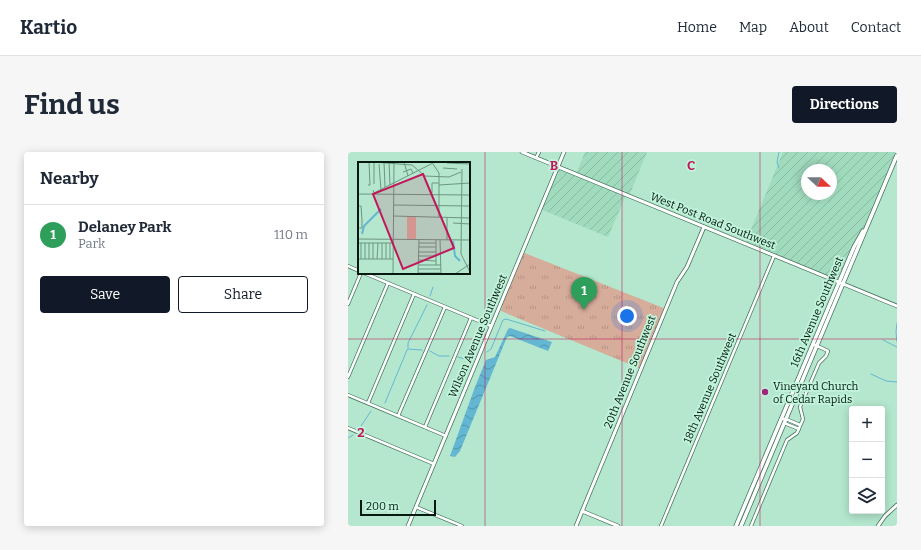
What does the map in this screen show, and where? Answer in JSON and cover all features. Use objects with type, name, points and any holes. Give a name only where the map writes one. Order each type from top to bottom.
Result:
[{"type":"main road","name":"16th Avenue Southwest","points":[[736,526],[781,419],[841,284],[854,247],[871,217],[897,155]]},
{"type":"main road","name":"16th Avenue Southwest","points":[[741,526],[786,421],[815,345]]},
{"type":"street","name":"West Post Road Southwest","points":[[522,152],[897,306]]},
{"type":"street","points":[[536,158],[539,152]]},
{"type":"street","name":"Wilson Avenue Southwest","points":[[408,526],[564,152]]},
{"type":"street","name":"20th Avenue Southwest","points":[[576,526],[675,288],[687,267],[704,227]]},
{"type":"street","name":"18th Avenue Southwest","points":[[661,526],[774,256]]},
{"type":"street","points":[[348,266],[358,271]]},
{"type":"street","points":[[348,304],[363,274]]},
{"type":"street","points":[[366,274],[491,326]]},
{"type":"street","points":[[348,377],[388,283]]},
{"type":"street","points":[[368,403],[414,294]]},
{"type":"street","points":[[398,416],[445,307]]},
{"type":"street","points":[[425,427],[471,318]]},
{"type":"street","points":[[751,526],[787,440],[797,433],[799,429],[803,419],[800,407],[819,363],[826,356],[828,350],[815,345]]},
{"type":"street","points":[[348,395],[446,436]]},
{"type":"street","points":[[781,419],[800,425]]},
{"type":"street","points":[[786,421],[799,429]]},
{"type":"street","points":[[348,428],[434,464]]},
{"type":"street","points":[[878,526],[884,516],[897,505]]},
{"type":"street","points":[[416,507],[462,526]]},
{"type":"street","points":[[582,511],[618,526]]},
{"type":"shaded area","points":[[585,152],[647,152],[629,196],[626,195],[608,237],[540,209],[558,167],[576,174]]},
{"type":"shaded area","points":[[783,152],[897,152],[843,284],[745,244]]},
{"type":"green space","points":[[522,252],[666,309],[641,369],[501,311],[508,286]]},
{"type":"water","points":[[510,328],[552,342],[548,351],[510,336],[507,337],[460,451],[455,457],[450,456],[486,360],[495,357],[508,329]]},
{"type":"waterway","points":[[779,152],[777,162],[779,168]]},
{"type":"waterway","points":[[430,296],[433,287]]},
{"type":"waterway","points":[[408,348],[408,343],[427,305]]},
{"type":"waterway","points":[[487,352],[491,349],[503,320],[506,319],[545,331]]},
{"type":"waterway","points":[[897,323],[897,342]]},
{"type":"waterway","points":[[883,340],[897,347]]},
{"type":"waterway","points":[[385,403],[407,350],[422,350]]},
{"type":"waterway","points":[[430,351],[439,356],[449,356]]},
{"type":"waterway","points":[[458,357],[468,360],[472,358]]},
{"type":"waterway","points":[[871,374],[886,381],[897,382]]},
{"type":"waterway","points":[[359,429],[371,411]]},
{"type":"waterway","points":[[348,438],[353,435]]},
{"type":"place","name":"Delaney Park","points":[[584,310]]},
{"type":"place","name":"Vineyard Church of Cedar Rapids","points":[[765,392]]}]
